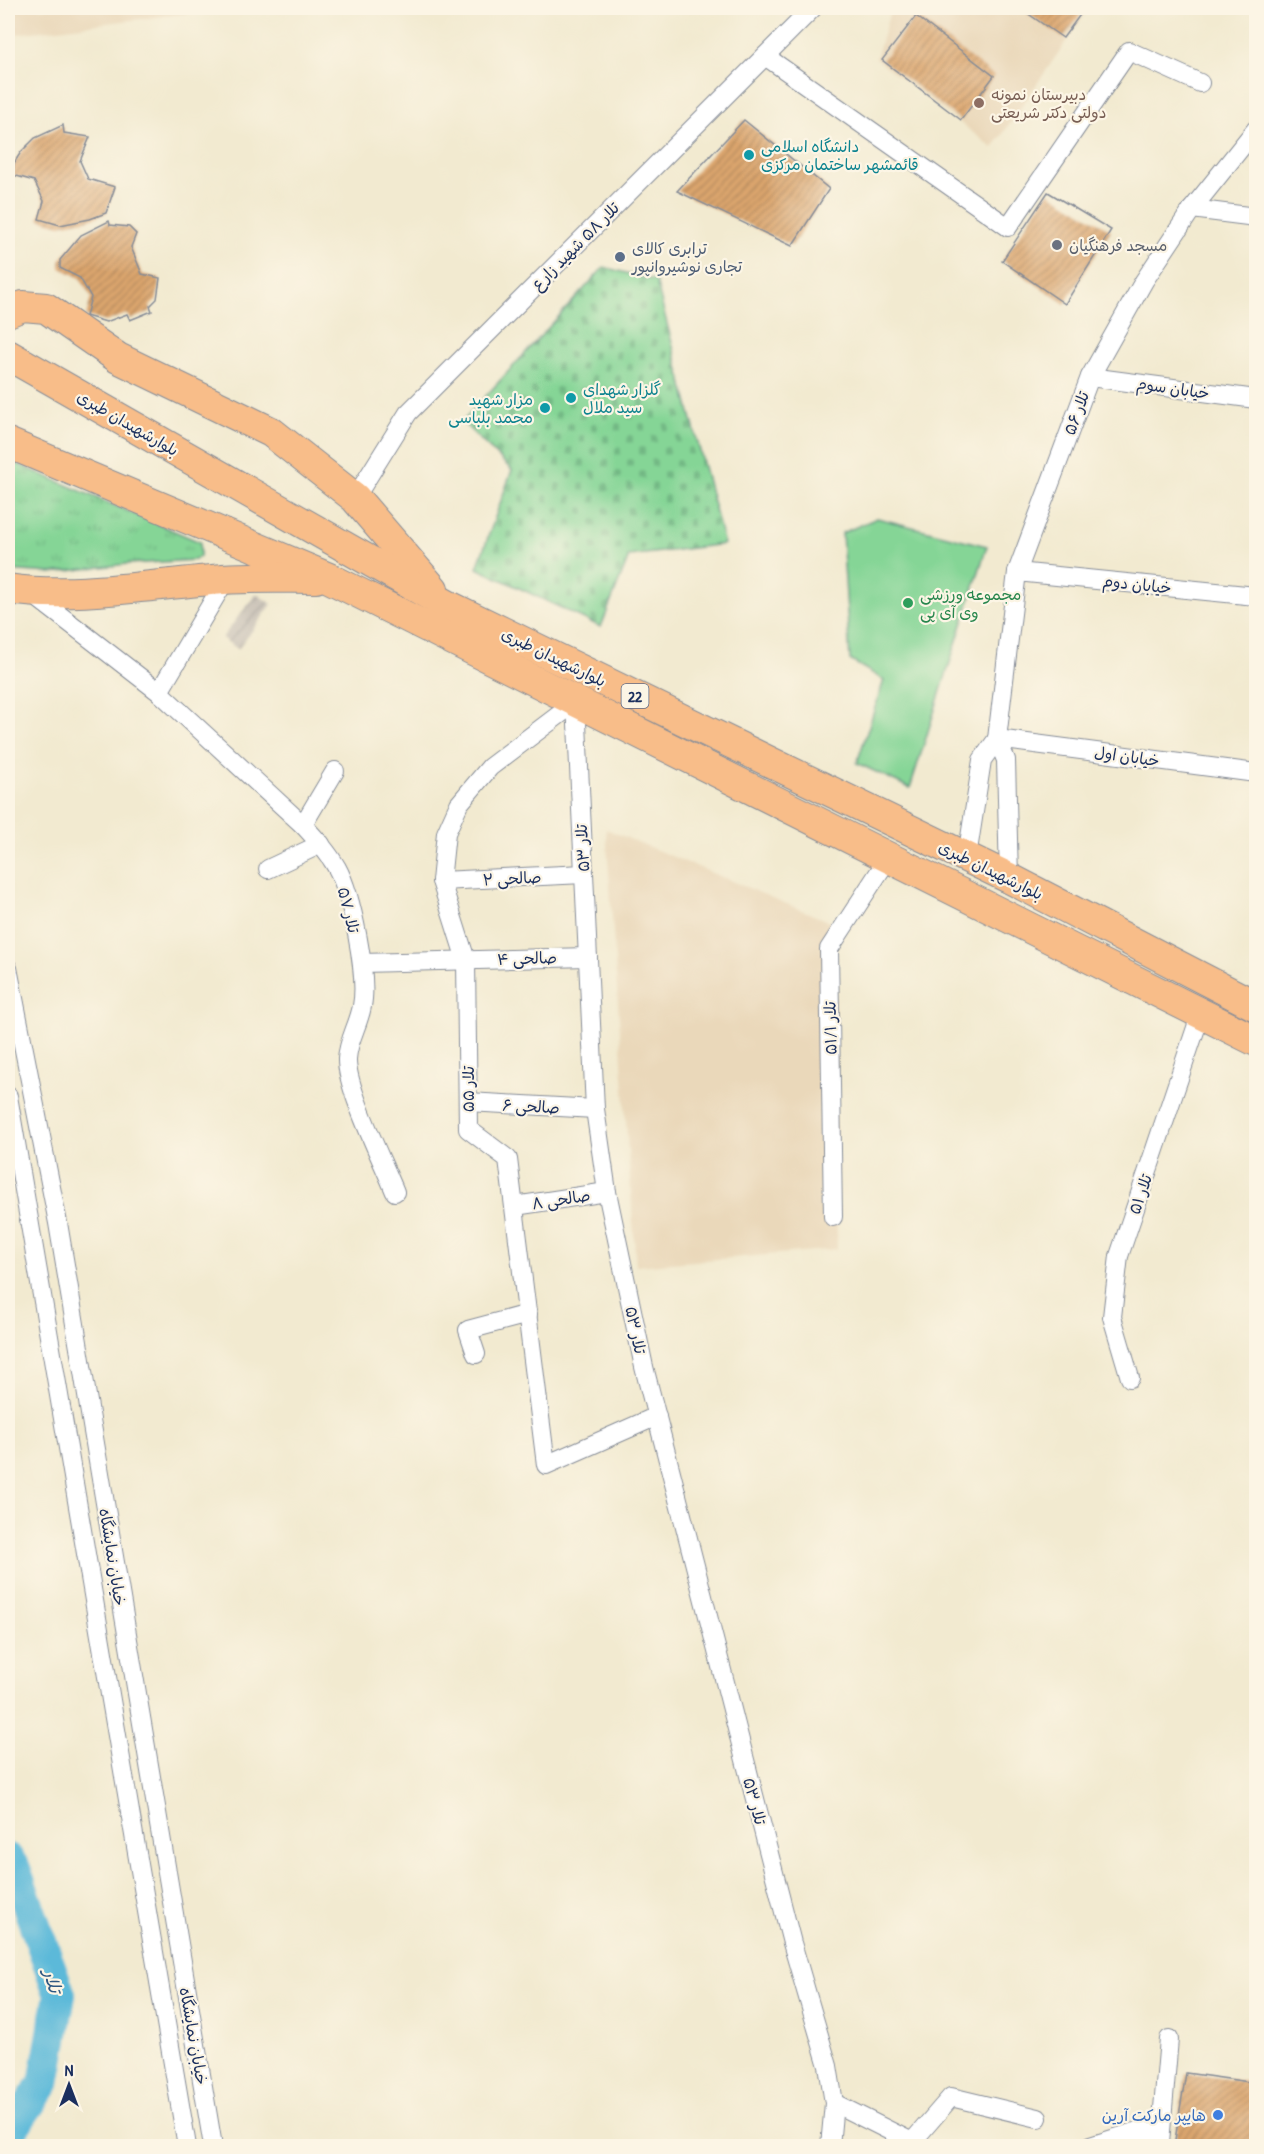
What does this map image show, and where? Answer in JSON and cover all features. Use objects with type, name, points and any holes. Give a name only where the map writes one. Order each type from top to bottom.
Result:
[{"type":"highway","points":[[8,312],[23,306],[46,308],[118,358],[271,432],[355,498],[447,605]]},
{"type":"highway","name":"بلوارشهیدان طبری","points":[[16,360],[447,605],[1010,878],[1257,1006]]},
{"type":"highway","name":"بلوارشهیدان طبری","points":[[8,443],[329,578],[1257,1041]]},
{"type":"highway","points":[[18,590],[133,588],[226,579],[329,578]]},
{"type":"street","name":"تلار ۵۸ شهید زارع","points":[[355,498],[408,413],[813,8]]},
{"type":"street","points":[[765,56],[1008,227],[1129,51],[1200,83]]},
{"type":"street","name":"تلار ۵۶","points":[[997,739],[1017,573],[1090,377],[1144,281],[1192,209],[1257,129]]},
{"type":"street","points":[[1192,209],[1257,217]]},
{"type":"street","name":"خیابان سوم","points":[[1090,377],[1257,399]]},
{"type":"street","name":"خیابان دوم","points":[[1017,573],[1257,596]]},
{"type":"street","points":[[159,692],[226,579]]},
{"type":"street","name":"تلار ۵۷","points":[[18,590],[159,692],[303,825],[321,844],[338,870],[348,896],[362,963],[362,1006],[347,1059],[350,1080],[395,1192]]},
{"type":"street","name":"تلار ۵۳","points":[[576,702],[595,1110],[607,1192],[644,1367],[792,1943],[828,2066],[834,2103],[830,2146]]},
{"type":"street","name":"تلار ۵۵","points":[[576,702],[490,767],[459,804],[446,833],[441,881],[466,960],[468,1129],[508,1159],[546,1465],[657,1416]]},
{"type":"street","points":[[967,857],[982,760],[997,739]]},
{"type":"street","points":[[997,739],[1006,760],[1010,878]]},
{"type":"street","name":"خیابان اول","points":[[997,739],[1257,773]]},
{"type":"street","points":[[303,825],[335,771]]},
{"type":"street","points":[[268,869],[321,844]]},
{"type":"street","name":"تلار ۵۱/۱","points":[[833,1217],[829,949],[889,857]]},
{"type":"street","name":"صالحی ۲","points":[[441,881],[584,874]]},
{"type":"street","name":"صالحی ۴","points":[[362,963],[588,957]]},
{"type":"street","name":"خیابان نمایشگاه","points":[[8,968],[58,1222],[213,2146]]},
{"type":"street","name":"تلار ۵۱","points":[[1130,1378],[1112,1317],[1119,1256],[1201,1013]]},
{"type":"street","name":"خیابان نمایشگاه","points":[[8,1096],[188,2146]]},
{"type":"street","name":"صالحی ۶","points":[[468,1102],[595,1110]]},
{"type":"street","name":"صالحی ۸","points":[[515,1206],[607,1192]]},
{"type":"street","points":[[476,1354],[468,1330],[528,1314]]},
{"type":"street","points":[[1160,2145],[1168,2039]]},
{"type":"street","points":[[834,2103],[912,2142],[951,2097],[1038,2118]]},
{"type":"street","points":[[1090,2146],[1141,2130],[1155,2134],[1160,2145]]},
{"type":"shaded area","points":[[8,8],[216,8],[8,35]]},
{"type":"shaded area","name":"دبیرستان نمونه دولتی دکتر شریعتی","points":[[891,8],[1089,8],[993,148],[876,59]]},
{"type":"shaded area","points":[[256,594],[272,604],[238,649],[222,638]]},
{"type":"shaded area","points":[[606,829],[835,924],[837,1249],[636,1266]]},
{"type":"green space","points":[[604,267],[656,281],[724,544],[629,556],[601,627],[477,568],[512,470],[462,422]]},
{"type":"green space","points":[[8,460],[200,542],[200,556],[195,560],[127,564],[51,573],[8,570]]},
{"type":"green space","name":"مجموعه ورزشی وی آی پی","points":[[877,518],[987,546],[910,788],[857,763],[884,680],[850,660],[842,533]]},
{"type":"building","points":[[1020,8],[1085,8],[1063,38]]},
{"type":"building","points":[[916,16],[994,76],[961,120],[882,60]]},
{"type":"building","name":"دانشگاه اسلامی قائمشهر ساختمان مرکزی","points":[[744,120],[829,189],[792,246],[677,191]]},
{"type":"building","points":[[63,125],[64,133],[90,137],[80,161],[88,179],[115,187],[106,213],[60,225],[39,219],[44,201],[34,181],[13,175],[14,163],[35,138]]},
{"type":"building","name":"مسجد فرهنگیان","points":[[1048,192],[1111,230],[1065,304],[1002,261]]},
{"type":"building","points":[[109,221],[110,225],[129,227],[136,234],[131,247],[142,274],[160,278],[157,299],[150,306],[152,311],[130,320],[127,314],[106,322],[86,316],[91,297],[80,278],[60,268],[60,260],[81,235]]},
{"type":"building","name":"هایپر مارکت آرین","points":[[1186,2073],[1256,2083],[1256,2146],[1174,2146]]},
{"type":"waterway","name":"تلار","points":[[8,1859],[15,1869],[60,1995],[44,2083],[8,2135]]},
{"type":"place","name":"دبیرستان نمونه دولتی دکتر شریعتی","points":[[979,103]]},
{"type":"place","name":"دانشگاه اسلامی قائمشهر ساختمان مرکزی","points":[[749,155]]},
{"type":"place","name":"مسجد فرهنگیان","points":[[1057,245]]},
{"type":"place","name":"ترابری کالای تجاری نوشیروانپور","points":[[620,257]]},
{"type":"place","name":"گلزار شهدای سید ملال","points":[[571,398]]},
{"type":"place","name":"مزار شهید محمد بلباسی","points":[[545,408]]},
{"type":"place","name":"مجموعه ورزشی وی آی پی","points":[[908,603]]},
{"type":"place","name":"هایپر مارکت آرین","points":[[1218,2115]]}]
